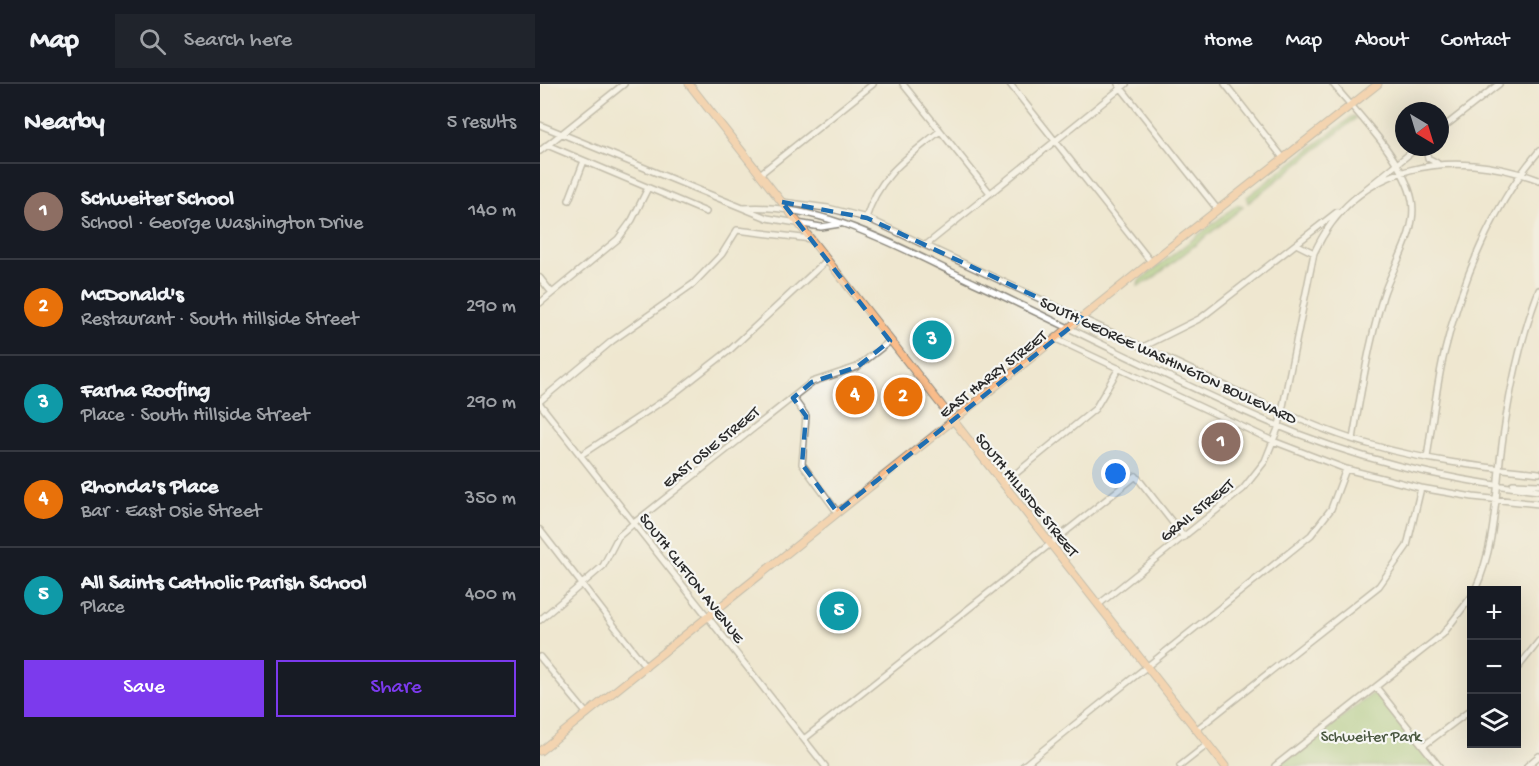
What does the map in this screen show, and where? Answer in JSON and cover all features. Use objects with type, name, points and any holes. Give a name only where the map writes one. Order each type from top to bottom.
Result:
[{"type":"main road","points":[[689,84],[760,174]]},
{"type":"main road","name":"EAST HARRY STREET","points":[[540,751],[1151,262],[1378,84]]},
{"type":"main road","name":"SOUTH HILLSIDE STREET","points":[[760,174],[1225,766]]},
{"type":"street","points":[[540,151],[624,84]]},
{"type":"street","points":[[760,174],[873,84]]},
{"type":"street","points":[[903,84],[990,193]]},
{"type":"street","points":[[1010,84],[1151,262]]},
{"type":"street","points":[[1225,84],[1284,159]]},
{"type":"street","points":[[1333,84],[1402,172],[1412,203],[1410,226],[1384,294],[1366,362],[1353,439]]},
{"type":"street","points":[[1449,123],[1499,84]]},
{"type":"street","points":[[926,245],[1122,85],[1218,210]]},
{"type":"street","name":"SOUTH GEORGE WASHINGTON BOULEVARD","points":[[540,125],[767,218],[821,227],[840,224]]},
{"type":"street","points":[[866,218],[871,201],[884,179],[940,131]]},
{"type":"street","points":[[547,146],[706,212]]},
{"type":"street","points":[[1426,458],[1444,354],[1463,290],[1496,214],[1539,151]]},
{"type":"street","points":[[1145,346],[1201,318],[1298,245],[1406,156]]},
{"type":"street","points":[[1427,156],[1439,163]]},
{"type":"street","points":[[569,200],[584,161]]},
{"type":"street","points":[[1352,199],[1402,172],[1439,163],[1478,163],[1539,180]]},
{"type":"street","points":[[540,303],[618,239],[632,220],[648,188]]},
{"type":"street","name":"GRAIL STREET","points":[[1098,605],[1243,489],[1265,461],[1279,426],[1314,253],[1327,229],[1352,199]]},
{"type":"street","points":[[782,202],[828,208],[866,218],[1145,346],[1282,412],[1353,439],[1426,458],[1539,473]]},
{"type":"street","name":"SOUTH GEORGE WASHINGTON BOULEVARD","points":[[743,208],[763,207],[822,216],[859,229],[1279,426],[1374,461],[1438,476],[1539,491]]},
{"type":"street","points":[[540,402],[612,340],[693,284],[722,254],[737,230],[811,239]]},
{"type":"street","points":[[1298,245],[1314,253]]},
{"type":"street","points":[[581,455],[672,395],[730,349],[826,260]]},
{"type":"street","points":[[540,278],[552,293]]},
{"type":"street","points":[[1477,586],[1491,544],[1514,371],[1526,325],[1539,290]]},
{"type":"street","points":[[1056,339],[1273,441],[1346,469],[1421,488],[1539,504]]},
{"type":"street","name":"EAST OSIE STREET","points":[[540,620],[584,585],[603,566],[618,537],[634,523],[812,382],[857,367],[890,341]]},
{"type":"street","points":[[1003,484],[1095,409],[1119,368]]},
{"type":"street","points":[[793,398],[806,416],[802,464],[837,512]]},
{"type":"street","name":"SOUTH CLIFTON AVENUE","points":[[540,402],[825,766]]},
{"type":"street","points":[[1023,766],[1148,668],[1320,527],[1331,509],[1346,469]]},
{"type":"street","points":[[804,739],[1136,476],[1184,537]]},
{"type":"street","name":"SOUTH GEORGE WASHINGTON BOULEVARD","points":[[1499,484],[1539,484]]},
{"type":"street","points":[[1196,730],[1378,586],[1407,546],[1421,488]]},
{"type":"street","points":[[540,530],[646,667]]},
{"type":"street","points":[[1275,766],[1443,634],[1467,603]]},
{"type":"street","points":[[1521,664],[1539,641]]},
{"type":"street","points":[[540,657],[587,714]]},
{"type":"street","points":[[1376,687],[1439,766]]},
{"type":"street","points":[[1424,746],[1467,713]]},
{"type":"street","points":[[1180,766],[1208,744]]},
{"type":"street","points":[[1527,766],[1539,757]]},
{"type":"highlighted area","points":[[782,202],[867,218],[1082,318],[837,512],[802,464],[806,416],[793,398],[812,382],[857,367],[890,341]]},
{"type":"green space","points":[[1353,116],[1356,118],[1248,203],[1247,197]]},
{"type":"green space","points":[[1237,205],[1243,207],[1152,279],[1138,286],[1139,281]]},
{"type":"green space","name":"Schweiter Park","points":[[1376,691],[1436,766],[1278,766]]},
{"type":"place","name":"Farha Roofing","points":[[932,340]]},
{"type":"place","name":"Rhonda's Place","points":[[855,395]]},
{"type":"place","name":"McDonald's","points":[[903,397]]},
{"type":"place","name":"Schweiter School","points":[[1221,442]]},
{"type":"place","name":"All Saints Catholic Parish School","points":[[839,611]]}]
